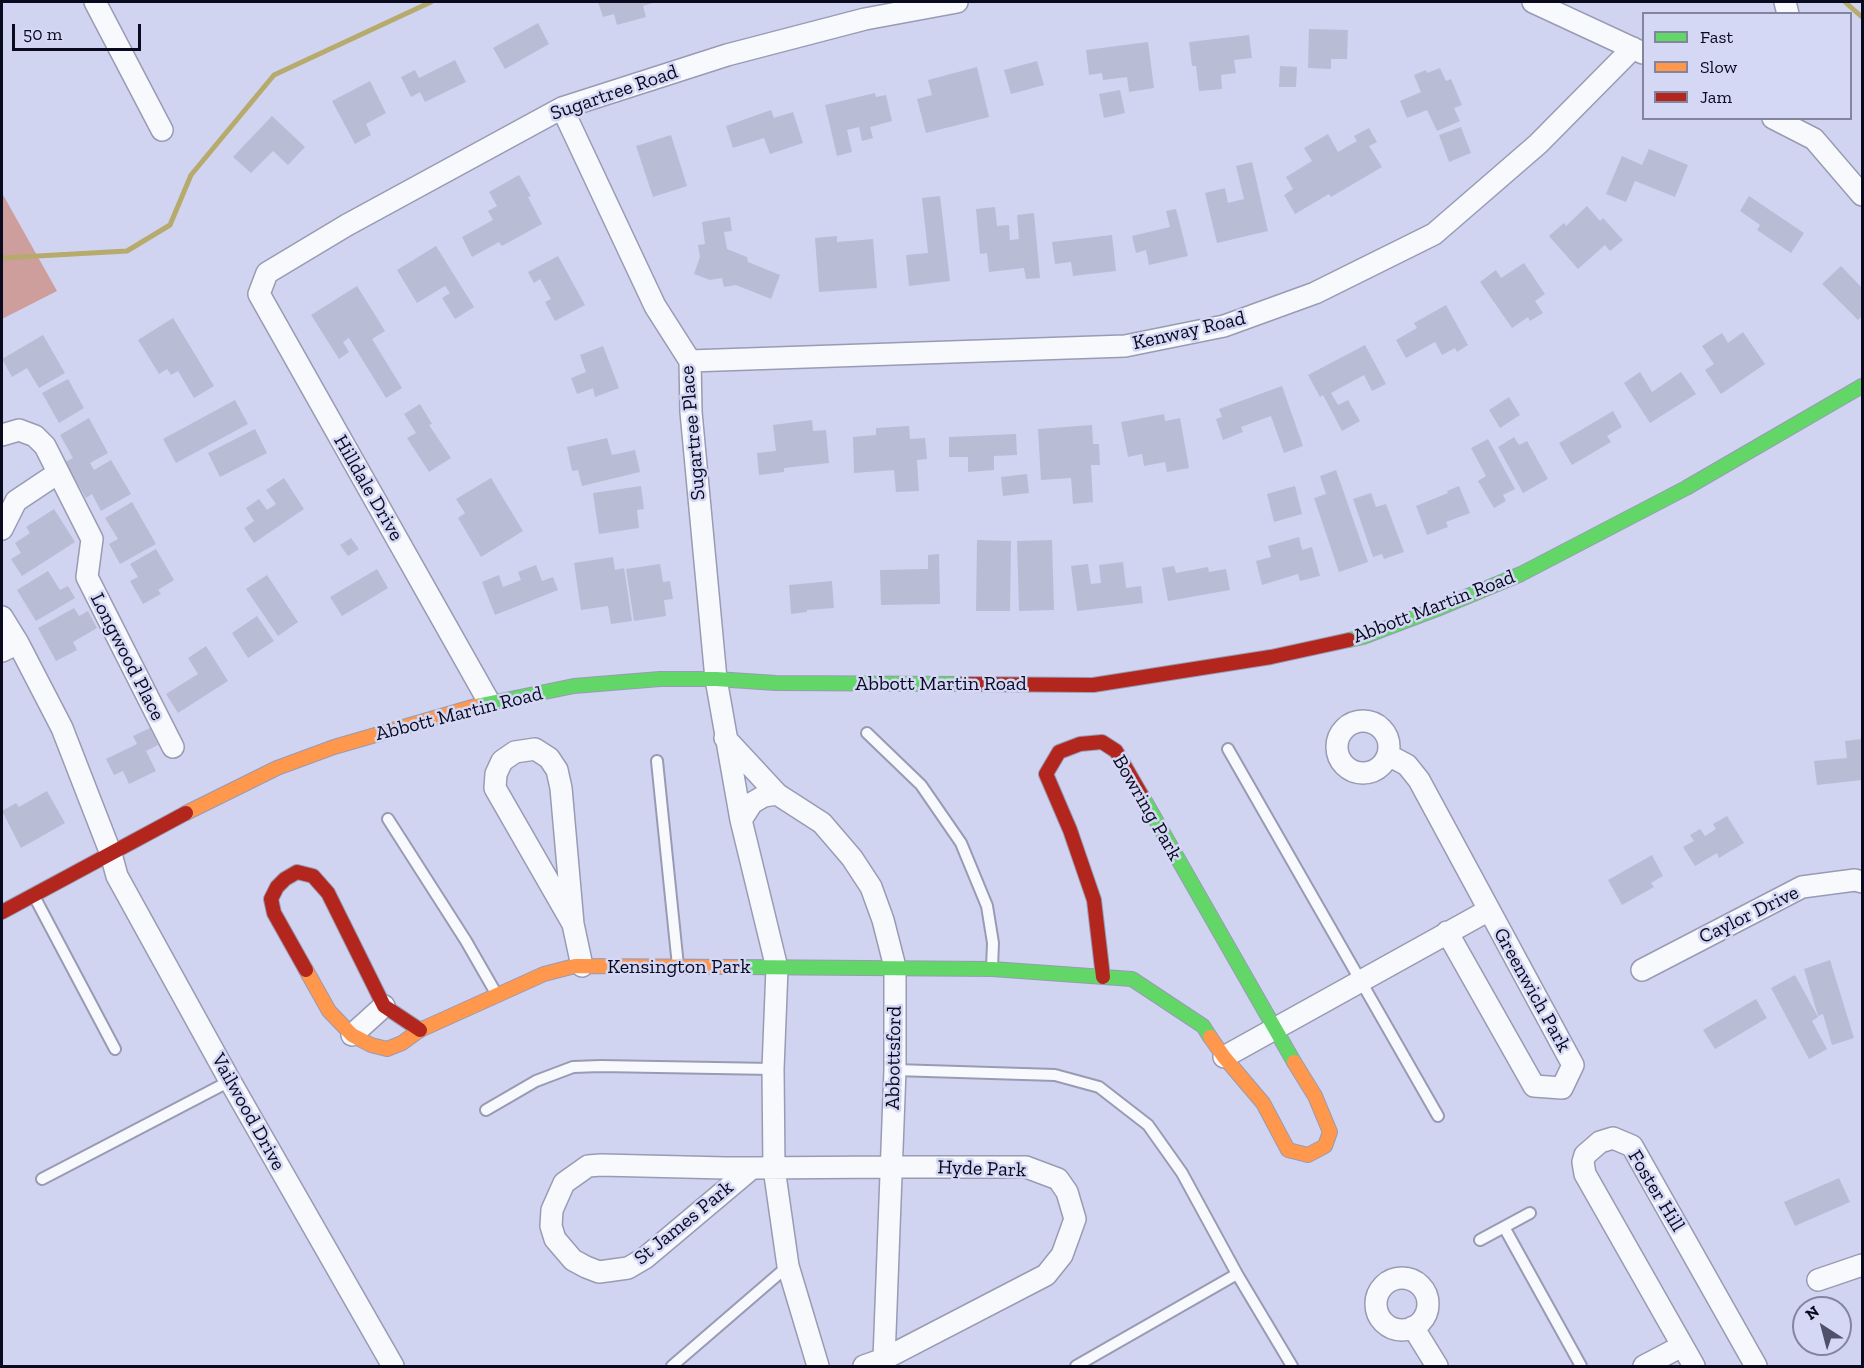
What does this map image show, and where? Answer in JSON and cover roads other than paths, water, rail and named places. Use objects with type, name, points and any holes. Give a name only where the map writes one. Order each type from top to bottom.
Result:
[{"type":"street","points":[[95,2],[162,130]]},
{"type":"street","name":"Sugartree Road","points":[[267,273],[346,225],[562,108],[727,55],[865,19],[957,2]]},
{"type":"street","points":[[1533,2],[1638,50]]},
{"type":"street","name":"Kenway Road","points":[[690,361],[1125,346],[1224,326],[1315,293],[1434,234],[1538,144],[1638,50]]},
{"type":"street","name":"Sugartree Place","points":[[562,108],[655,306],[690,361],[691,412],[716,679]]},
{"type":"street","points":[[1780,120],[1812,129],[1863,195]]},
{"type":"street","name":"Hilldale Drive","points":[[267,273],[259,294],[489,702]]},
{"type":"street","name":"Abbott Martin Road","points":[[2,912],[203,804],[277,768],[334,747],[489,702],[574,686],[660,679],[716,679],[776,683],[1093,685],[1271,657],[1363,637],[1521,574],[1686,488],[1863,386]]},
{"type":"street","name":"Longwood Place","points":[[2,435],[19,430],[35,436],[45,446],[92,539],[87,577],[172,747]]},
{"type":"street","points":[[2,528],[9,504],[58,473]]},
{"type":"street","points":[[2,617],[10,647],[62,728],[111,854]]},
{"type":"street","points":[[716,679],[741,820],[777,968],[773,1069],[774,1168],[789,1266],[819,1366]]},
{"type":"street","name":"Abbottsford","points":[[726,738],[777,794],[822,824],[852,858],[871,887],[883,920],[895,967],[895,1070],[878,1364]]},
{"type":"street","name":"Bowring Park","points":[[777,968],[992,969],[1132,980],[1203,1026],[1224,1057],[1263,1103],[1287,1150],[1308,1155],[1325,1146],[1330,1131],[1315,1096],[1274,1029],[1116,751],[1102,742],[1080,744],[1059,752],[1046,774],[1070,830],[1094,900],[1103,977]]},
{"type":"street","name":"Kensington Park","points":[[573,924],[495,788],[496,774],[502,761],[515,752],[535,749],[549,758],[557,770],[561,788],[573,924],[582,966]]},
{"type":"street","name":"Greenwich Park","points":[[1388,755],[1407,765],[1419,780],[1573,1065],[1562,1088],[1534,1086],[1447,932]]},
{"type":"street","points":[[741,820],[752,803],[764,796],[777,794]]},
{"type":"street","name":"Vailwood Drive","points":[[111,854],[117,876],[387,1365]]},
{"type":"street","name":"Kensington Park","points":[[420,1030],[384,1006],[328,893],[321,884],[313,876],[297,872],[285,879],[277,887],[271,899],[274,913],[329,1011],[352,1035],[371,1045],[387,1049],[402,1043],[420,1030],[544,974],[582,966],[777,968]]},
{"type":"street","name":"Caylor Drive","points":[[1642,970],[1802,887],[1855,880],[1863,882]]},
{"type":"street","points":[[1224,1057],[1489,910]]},
{"type":"street","points":[[352,1035],[384,1006]]},
{"type":"street","name":"Foster Hill","points":[[1694,1366],[1585,1174],[1583,1162],[1585,1155],[1600,1142],[1613,1138],[1632,1146],[1756,1366]]},
{"type":"street","name":"St James Park","points":[[752,1168],[645,1258],[628,1268],[599,1272],[586,1267],[573,1260],[555,1239],[551,1226],[552,1210],[557,1196],[564,1183],[588,1167],[601,1165],[774,1168]]},
{"type":"street","name":"Hyde Park","points":[[774,1168],[1026,1167],[1058,1179],[1067,1192],[1075,1219],[1062,1255],[1046,1275],[878,1364]]},
{"type":"street","points":[[1818,1280],[1863,1265]]},
{"type":"street","points":[[1413,1328],[1437,1366]]},
{"type":"street","points":[[1644,1366],[1682,1346]]},
{"type":"lane","points":[[867,734],[921,785],[961,843],[987,906],[993,943],[992,969]]},
{"type":"lane","points":[[1228,749],[1438,1116]]},
{"type":"lane","points":[[657,761],[678,966]]},
{"type":"lane","points":[[388,819],[466,941],[497,995]]},
{"type":"lane","points":[[34,896],[115,1049]]},
{"type":"lane","points":[[486,1110],[536,1081],[573,1067],[773,1069]]},
{"type":"lane","points":[[895,1070],[1055,1075],[1099,1088],[1148,1125],[1182,1173],[1237,1274],[1292,1366]]},
{"type":"lane","points":[[42,1179],[230,1081]]},
{"type":"lane","points":[[1480,1240],[1530,1213]]},
{"type":"lane","points":[[1504,1227],[1581,1366]]},
{"type":"lane","points":[[672,1366],[789,1266]]},
{"type":"lane","points":[[1076,1366],[1237,1274]]},
{"type":"waterway","points":[[2,258],[127,251],[170,225],[191,175],[274,75],[431,2]]},
{"type":"waterway","points":[[1845,2],[1862,17]]}]
